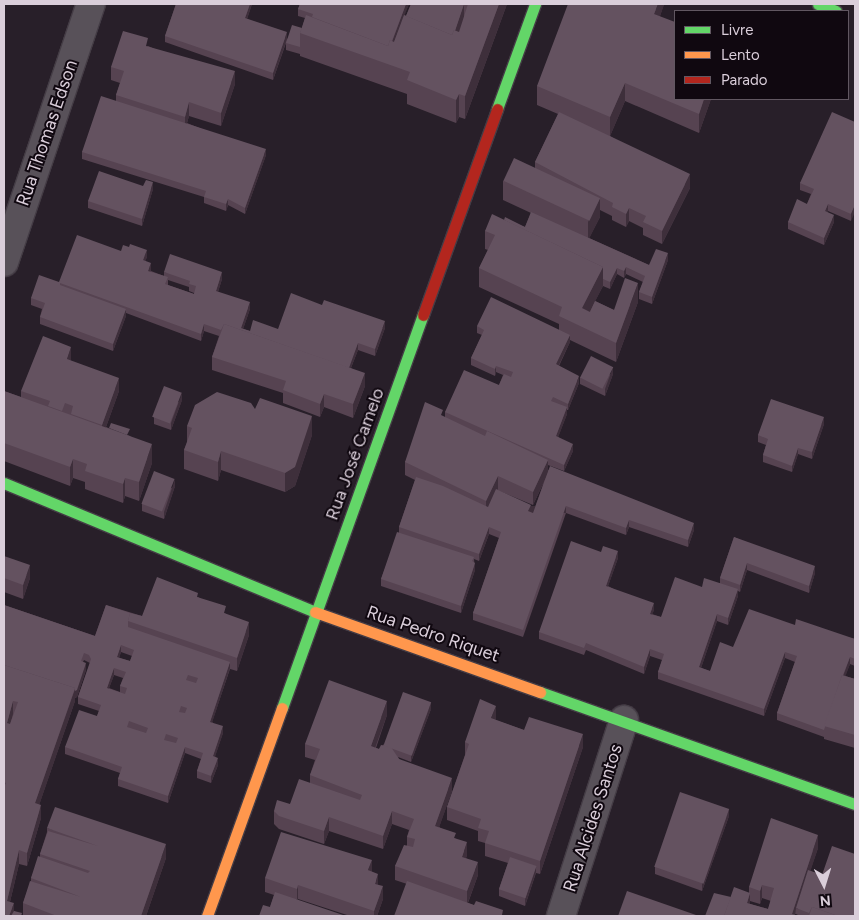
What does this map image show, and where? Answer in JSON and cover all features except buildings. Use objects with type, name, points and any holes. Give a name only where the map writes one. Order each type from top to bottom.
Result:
[{"type":"street","name":"Rua Thomas Edson","points":[[4,262],[8,234],[91,4]]},
{"type":"street","name":"Rua José Camelo","points":[[207,916],[535,4]]},
{"type":"street","points":[[818,4],[833,10]]},
{"type":"street","name":"Rua Pedro Riquet","points":[[4,483],[316,612],[624,720],[855,804]]},
{"type":"street","name":"Rua Alcides Santos","points":[[561,916],[624,720]]},
{"type":"traffic: fast","points":[[497,109],[535,4]]},
{"type":"traffic: fast","points":[[818,4],[833,10]]},
{"type":"traffic: fast","points":[[282,708],[423,315]]},
{"type":"traffic: fast","points":[[4,483],[315,612]]},
{"type":"traffic: fast","points":[[540,692],[855,804]]},
{"type":"traffic: slow","points":[[315,612],[540,692]]},
{"type":"traffic: slow","points":[[207,916],[282,708]]},
{"type":"traffic: jam","points":[[423,315],[497,109]]}]
